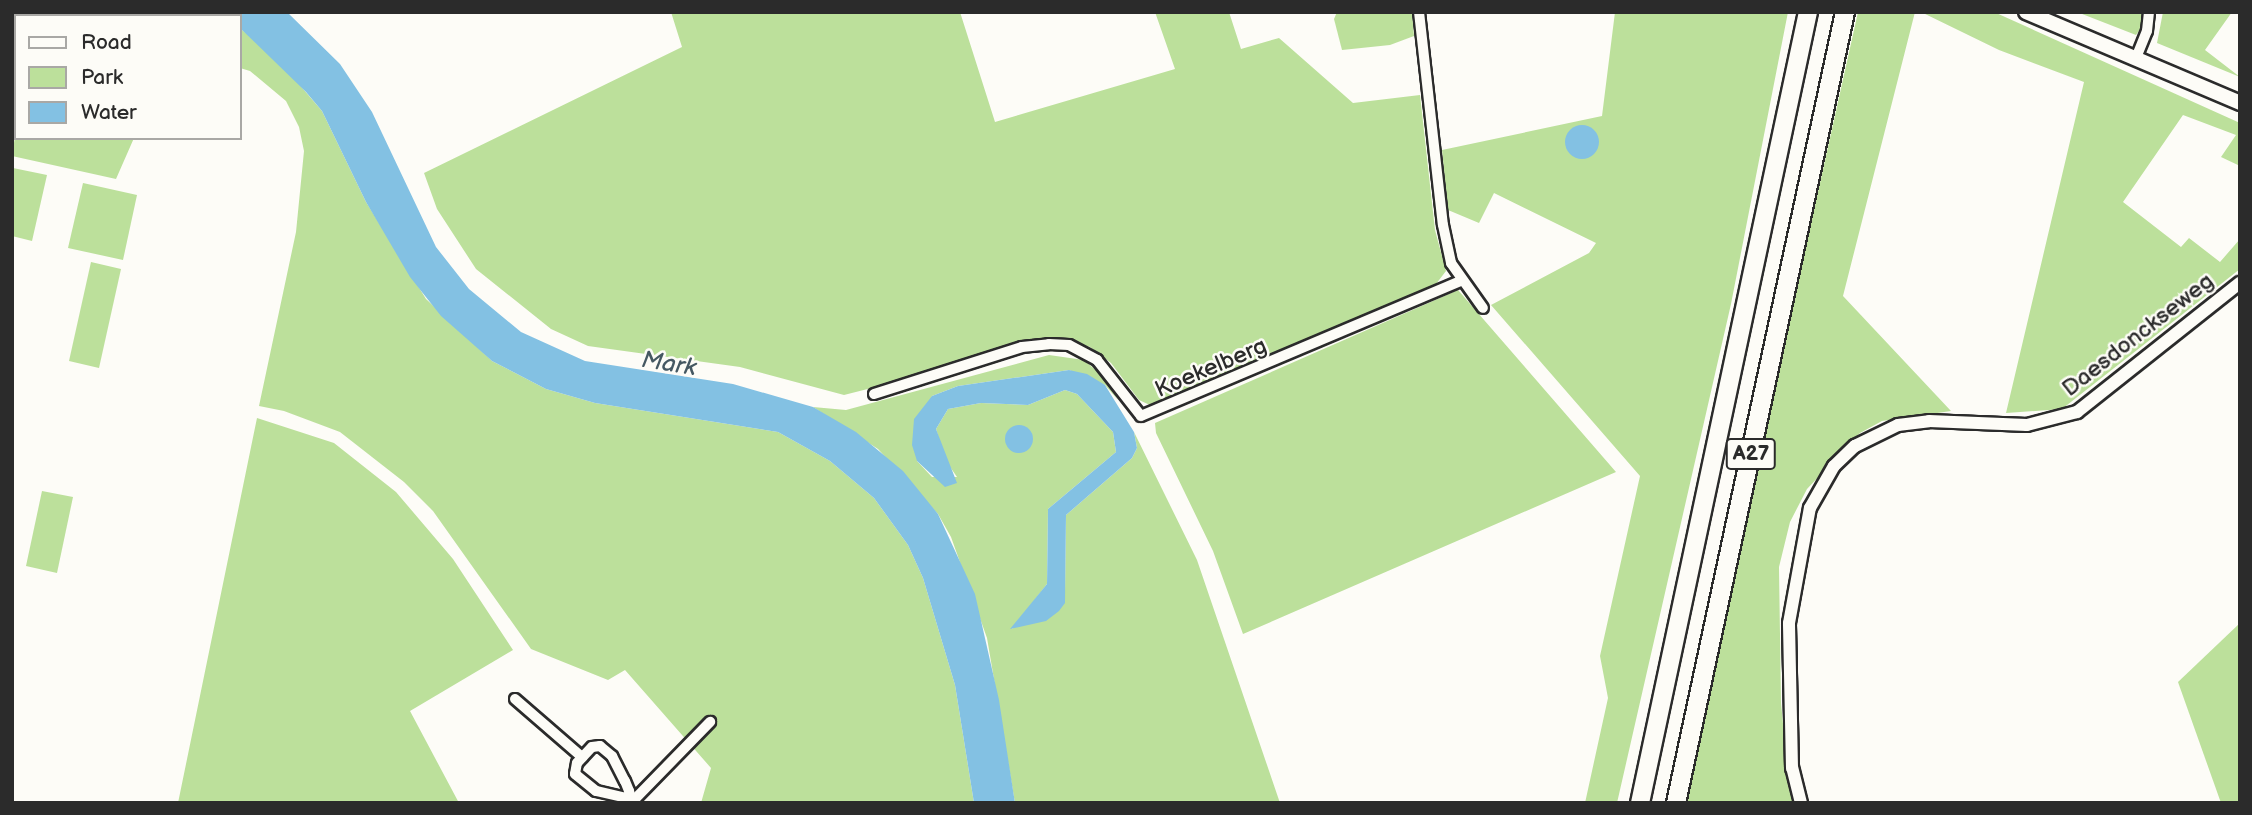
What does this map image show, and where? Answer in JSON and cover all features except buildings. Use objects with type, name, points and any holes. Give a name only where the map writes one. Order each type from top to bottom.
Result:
[{"type":"highway","name":"A27","points":[[1640,803],[1808,12]]},
{"type":"highway","name":"A27","points":[[1676,803],[1845,12]]},
{"type":"main road","points":[[2026,12],[2240,103]]},
{"type":"street","points":[[1419,12],[1443,225],[1460,281],[1483,308]]},
{"type":"street","points":[[2136,58],[2147,31],[2149,12]]},
{"type":"street","name":"Koekelberg","points":[[874,394],[1022,347],[1069,345],[1097,360],[1141,416],[1460,281]]},
{"type":"street","name":"Daesdonckseweg","points":[[1801,803],[1792,768],[1789,623],[1810,508],[1834,466],[1855,446],[1898,425],[1928,421],[2027,425],[2077,411],[2240,282]]},
{"type":"street","points":[[515,699],[582,757]]},
{"type":"street","points":[[632,801],[710,722]]},
{"type":"street","points":[[596,745],[604,749],[619,766],[632,801],[596,791],[581,781],[575,768],[582,757],[596,745]]},
{"type":"green space","points":[[221,12],[224,14],[107,14]]},
{"type":"green space","points":[[671,12],[960,12],[995,122],[1175,69],[1155,12],[1229,12],[1241,49],[1279,38],[1353,103],[1420,95],[1435,230],[1446,271],[1436,284],[1152,406],[1139,400],[1111,363],[1090,347],[1064,339],[844,395],[740,367],[588,346],[551,329],[476,269],[437,209],[424,173],[682,47]]},
{"type":"green space","points":[[1337,12],[1412,12],[1414,36],[1390,45],[1342,50],[1334,19]]},
{"type":"green space","points":[[1615,12],[1788,12],[1731,304],[1617,803],[1585,803],[1608,698],[1600,656],[1640,476],[1491,305],[1589,253],[1596,243],[1494,193],[1479,223],[1448,210],[1442,150],[1602,116]]},
{"type":"green space","points":[[1858,12],[1915,12],[1843,296],[1951,411],[1882,421],[1860,433],[1807,489],[1790,522],[1779,567],[1781,703],[1788,775],[1796,803],[1682,803]]},
{"type":"green space","points":[[1921,12],[1994,12],[2240,123],[2240,166],[2221,157],[2236,135],[2183,115],[2123,202],[2181,247],[2189,238],[2220,262],[2240,239],[2240,269],[2062,409],[2006,413],[2084,82],[1999,50]]},
{"type":"green space","points":[[2077,12],[2142,12],[2141,28],[2136,35]]},
{"type":"green space","points":[[2163,12],[2232,12],[2205,50],[2240,77],[2157,43]]},
{"type":"green space","points":[[242,30],[286,69],[322,111],[366,202],[426,299],[492,361],[546,389],[595,403],[778,432],[830,461],[874,498],[908,545],[923,578],[955,685],[974,803],[701,803],[711,768],[625,670],[608,680],[531,649],[433,511],[404,482],[340,432],[284,411],[259,406],[296,232],[304,151],[299,127],[286,101],[250,71],[242,69]]},
{"type":"green space","points":[[14,140],[133,140],[116,179],[12,156]]},
{"type":"green space","points":[[13,168],[47,175],[32,241],[12,236]]},
{"type":"green space","points":[[83,183],[137,195],[123,260],[68,248]]},
{"type":"green space","points":[[91,262],[121,269],[99,368],[69,361]]},
{"type":"green space","points":[[1458,290],[1616,472],[1243,634],[1213,551],[1156,433],[1155,423]]},
{"type":"green space","points":[[1049,355],[1084,360],[1105,378],[1118,400],[1105,385],[1069,370],[958,386],[932,396],[917,461],[932,477],[957,477],[946,461],[936,429],[948,409],[981,403],[1028,405],[1065,390],[1077,394],[1113,432],[1116,452],[1048,509],[1047,584],[1012,629],[1065,592],[1066,515],[1132,458],[1137,448],[1134,432],[1197,560],[1280,803],[1015,803],[987,638],[951,537],[938,514],[878,449],[813,407],[846,410]]},
{"type":"green space","points":[[257,418],[334,443],[396,492],[453,559],[513,650],[410,711],[459,803],[178,803]]},
{"type":"green space","points":[[42,491],[73,497],[57,573],[26,566]]},
{"type":"green space","points":[[2240,623],[2240,803],[2221,803],[2178,682]]},
{"type":"water","points":[[221,12],[287,12],[340,64],[372,112],[436,247],[469,289],[521,332],[585,361],[733,384],[813,407],[856,432],[903,471],[938,514],[975,594],[999,700],[1015,803],[974,803],[955,685],[923,578],[908,545],[874,498],[830,461],[778,432],[595,403],[546,389],[492,361],[441,316],[410,277],[366,202],[322,111],[242,30],[242,14]]},
{"type":"water","points":[[1582,125],[1594,130],[1599,142],[1594,154],[1582,159],[1570,154],[1565,142],[1570,130]]},
{"type":"water","points":[[1069,370],[1087,374],[1105,385],[1134,432],[1137,448],[1132,458],[1066,515],[1065,603],[1046,621],[1010,629],[1047,584],[1048,509],[1116,452],[1113,432],[1077,394],[1065,390],[1028,405],[981,403],[948,409],[936,429],[957,483],[945,487],[917,461],[912,445],[914,419],[932,396],[958,386]]},
{"type":"water","points":[[1019,425],[1029,429],[1033,439],[1029,449],[1019,453],[1009,449],[1005,439],[1009,429]]},
{"type":"water label","name":"Mark","points":[[669,364]]}]
